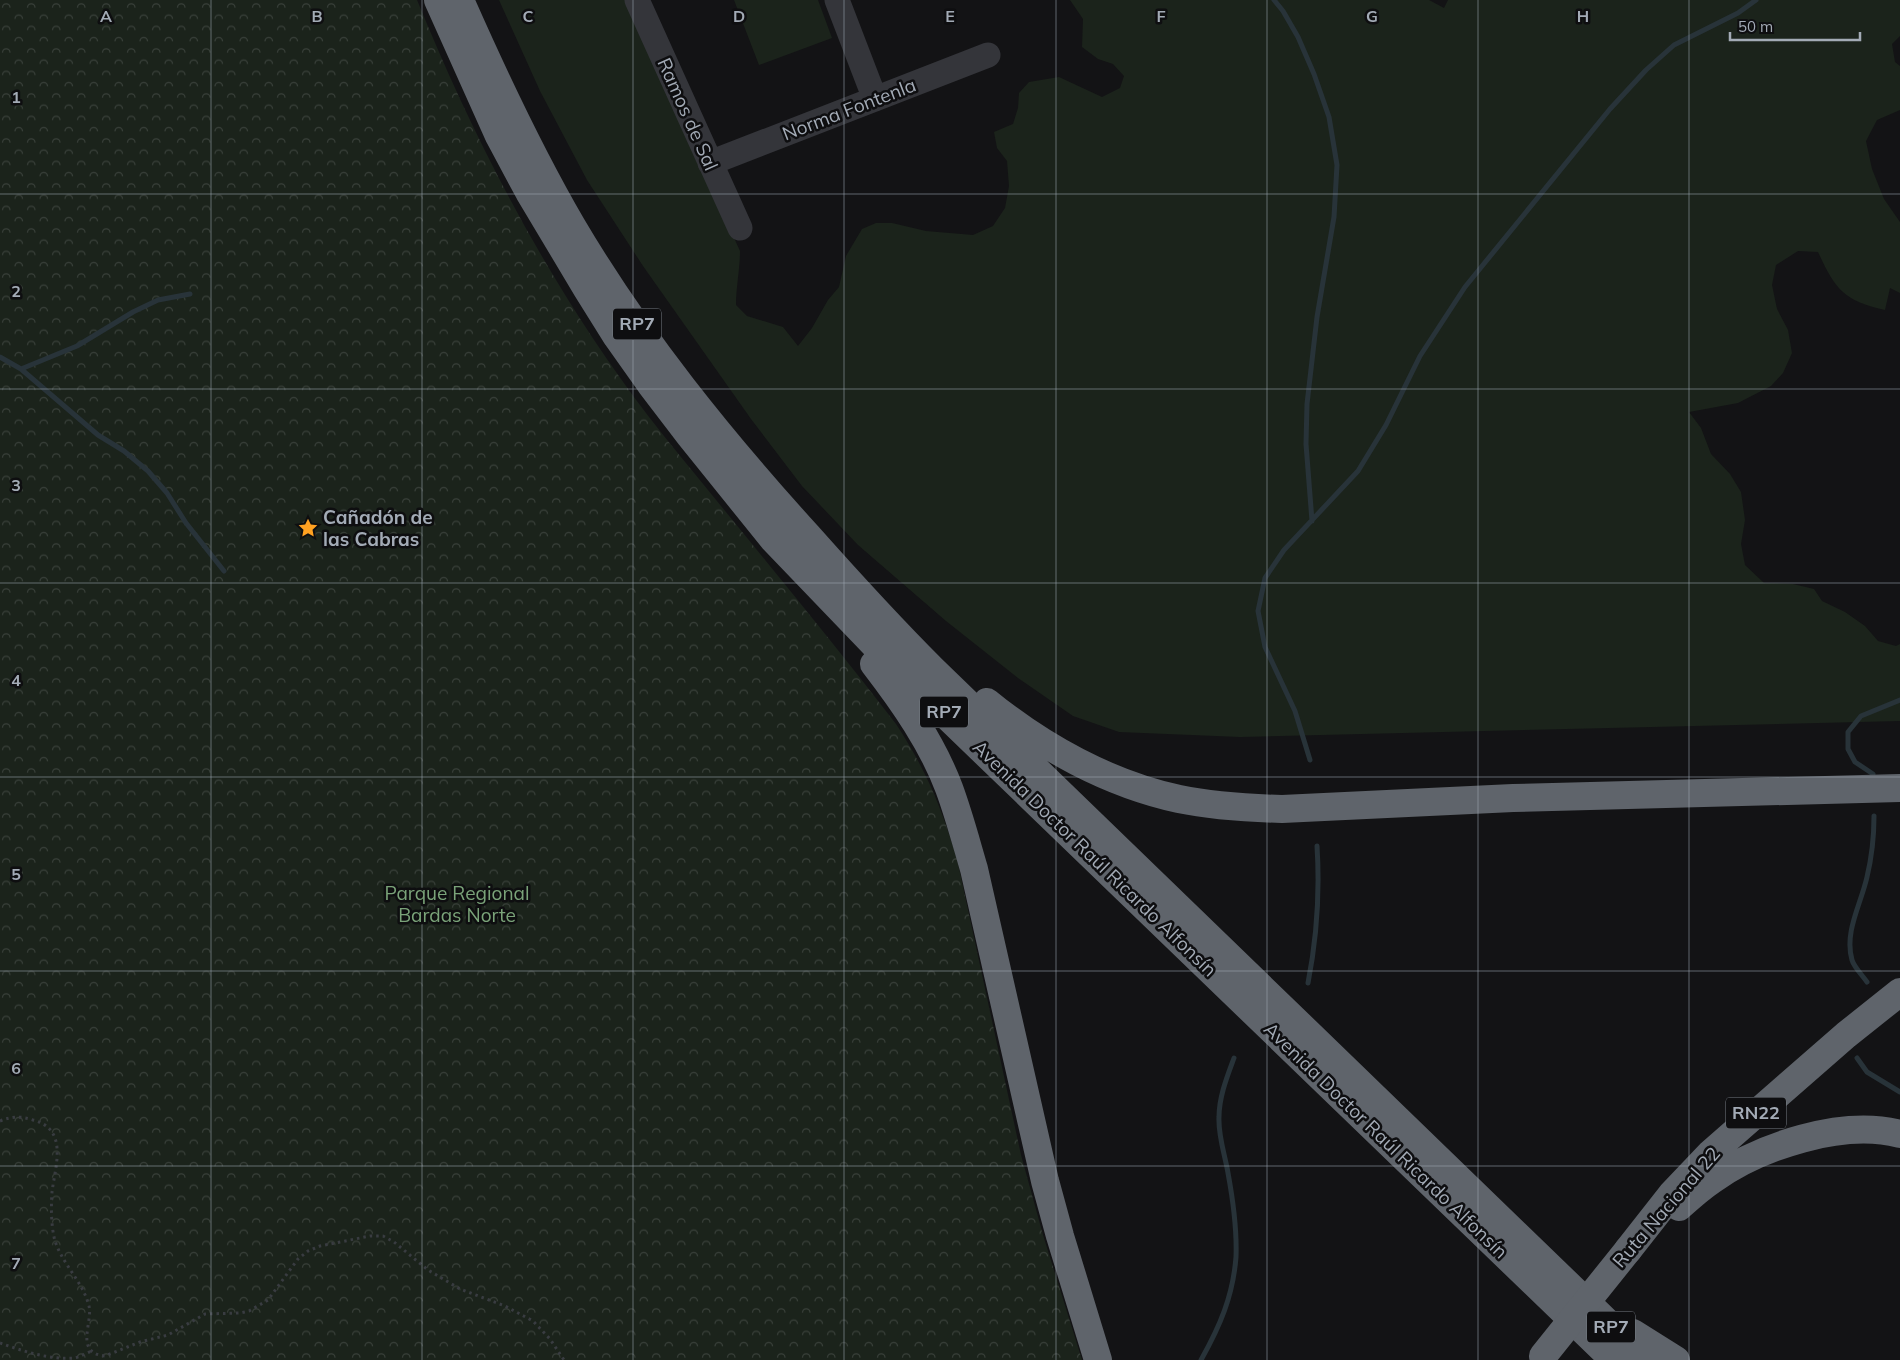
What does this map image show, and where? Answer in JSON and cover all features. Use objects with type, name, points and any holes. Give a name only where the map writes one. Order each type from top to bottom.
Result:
[{"type":"highway","name":"Avenida Doctor Raúl Ricardo Alfonsín","points":[[438,0],[499,136],[577,274],[617,336],[690,436],[773,538],[893,664],[1577,1324]]},
{"type":"highway","name":"Avenida Doctor Raúl Ricardo Alfonsín","points":[[460,0],[497,82],[573,227],[632,317],[727,444],[763,486],[874,608],[997,732],[1577,1293]]},
{"type":"highway","points":[[773,538],[895,691],[916,723],[949,787],[974,869],[1033,1133],[1060,1236],[1098,1360]]},
{"type":"highway","points":[[874,608],[1004,716],[1031,734],[1089,767],[1147,790],[1180,799],[1248,808],[1282,809],[1513,798],[1900,788]]},
{"type":"highway","name":"Ruta Nacional 22","points":[[1542,1358],[1672,1194],[1711,1153],[1846,1035],[1900,992]]},
{"type":"highway","points":[[1628,1250],[1713,1180],[1735,1166],[1762,1154],[1817,1134],[1844,1130],[1870,1129],[1900,1134]]},
{"type":"highway","points":[[1577,1293],[1646,1343],[1676,1360]]},
{"type":"highway","name":"RP7","points":[[1577,1293],[1646,1360]]},
{"type":"highway","points":[[1577,1324],[1601,1360]]},
{"type":"highway","name":"RP7","points":[[1577,1324],[1614,1360]]},
{"type":"street","name":"Ramos de Sal","points":[[636,0],[740,228]]},
{"type":"street","points":[[837,0],[875,99]]},
{"type":"street","name":"Norma Fontenla","points":[[710,163],[988,55]]},
{"type":"path","points":[[0,1121],[21,1116],[48,1127],[54,1135],[58,1158],[52,1192],[51,1220],[56,1242],[66,1264],[81,1286],[87,1300],[90,1316],[86,1339],[92,1351],[98,1355],[105,1356],[140,1342],[168,1335],[206,1314],[250,1311],[268,1300],[298,1259],[308,1251],[320,1246],[370,1236],[383,1236],[394,1242],[428,1270],[451,1284],[478,1297],[505,1306],[533,1321],[550,1339],[564,1360]]},
{"type":"path","points":[[0,1343],[20,1350],[52,1357],[75,1358],[92,1351]]},
{"type":"green space","name":"Parque Regional Bardas Norte","points":[[0,0],[417,0],[440,55],[491,163],[519,216],[580,319],[657,427],[828,637],[896,724],[924,773],[939,805],[957,859],[1021,1155],[1043,1235],[1082,1360],[0,1360]]},
{"type":"green space","points":[[499,0],[626,0],[740,251],[736,305],[747,316],[783,327],[798,346],[812,328],[828,300],[839,287],[846,256],[862,229],[876,223],[892,223],[926,231],[973,235],[993,226],[1005,208],[1009,186],[1007,161],[997,148],[994,132],[1013,124],[1018,108],[1019,93],[1029,82],[1059,77],[1102,97],[1120,88],[1124,76],[1113,64],[1098,59],[1082,47],[1083,19],[1070,0],[1429,0],[1444,8],[1448,0],[1900,0],[1900,36],[1892,44],[1895,62],[1900,66],[1900,110],[1877,120],[1866,141],[1872,169],[1884,199],[1900,222],[1900,293],[1890,288],[1885,310],[1860,302],[1842,292],[1830,275],[1818,252],[1798,251],[1776,265],[1772,285],[1777,309],[1788,330],[1792,353],[1783,373],[1771,386],[1738,403],[1689,412],[1701,428],[1711,454],[1730,474],[1741,492],[1745,520],[1741,544],[1745,565],[1764,583],[1793,584],[1814,589],[1822,601],[1845,612],[1865,626],[1878,641],[1896,646],[1900,644],[1900,721],[1240,737],[1119,732],[1073,716],[1018,678],[946,621],[858,545],[802,486],[751,419],[643,266],[587,180],[540,91]]},
{"type":"green space","points":[[734,0],[818,0],[832,38],[759,65]]},
{"type":"waterway","points":[[1274,0],[1283,11],[1298,37],[1314,74],[1329,117],[1337,165],[1334,217],[1317,317],[1307,404],[1306,444],[1312,521]]},
{"type":"waterway","points":[[1310,760],[1295,711],[1265,647],[1258,611],[1265,578],[1284,550],[1358,471],[1386,425],[1420,356],[1465,287],[1610,109],[1646,70],[1674,45],[1738,13],[1756,0]]},
{"type":"waterway","points":[[21,369],[77,346],[133,312],[158,300],[190,294]]},
{"type":"waterway","points":[[0,357],[21,369],[98,435],[124,451],[148,471],[167,493],[186,523],[224,571]]},
{"type":"waterway","points":[[1873,774],[1855,762],[1848,749],[1848,732],[1861,716],[1900,700]]},
{"type":"waterway","points":[[1867,982],[1853,963],[1850,939],[1854,918],[1869,869],[1874,816]]},
{"type":"waterway","points":[[1308,983],[1317,915],[1317,846]]},
{"type":"waterway","points":[[1201,1360],[1214,1335],[1229,1298],[1236,1257],[1233,1204],[1219,1124],[1222,1095],[1234,1058]]},
{"type":"waterway","points":[[1857,1058],[1867,1072],[1900,1092]]},
{"type":"place","name":"Cañadón de las Cabras","points":[[308,528]]}]
